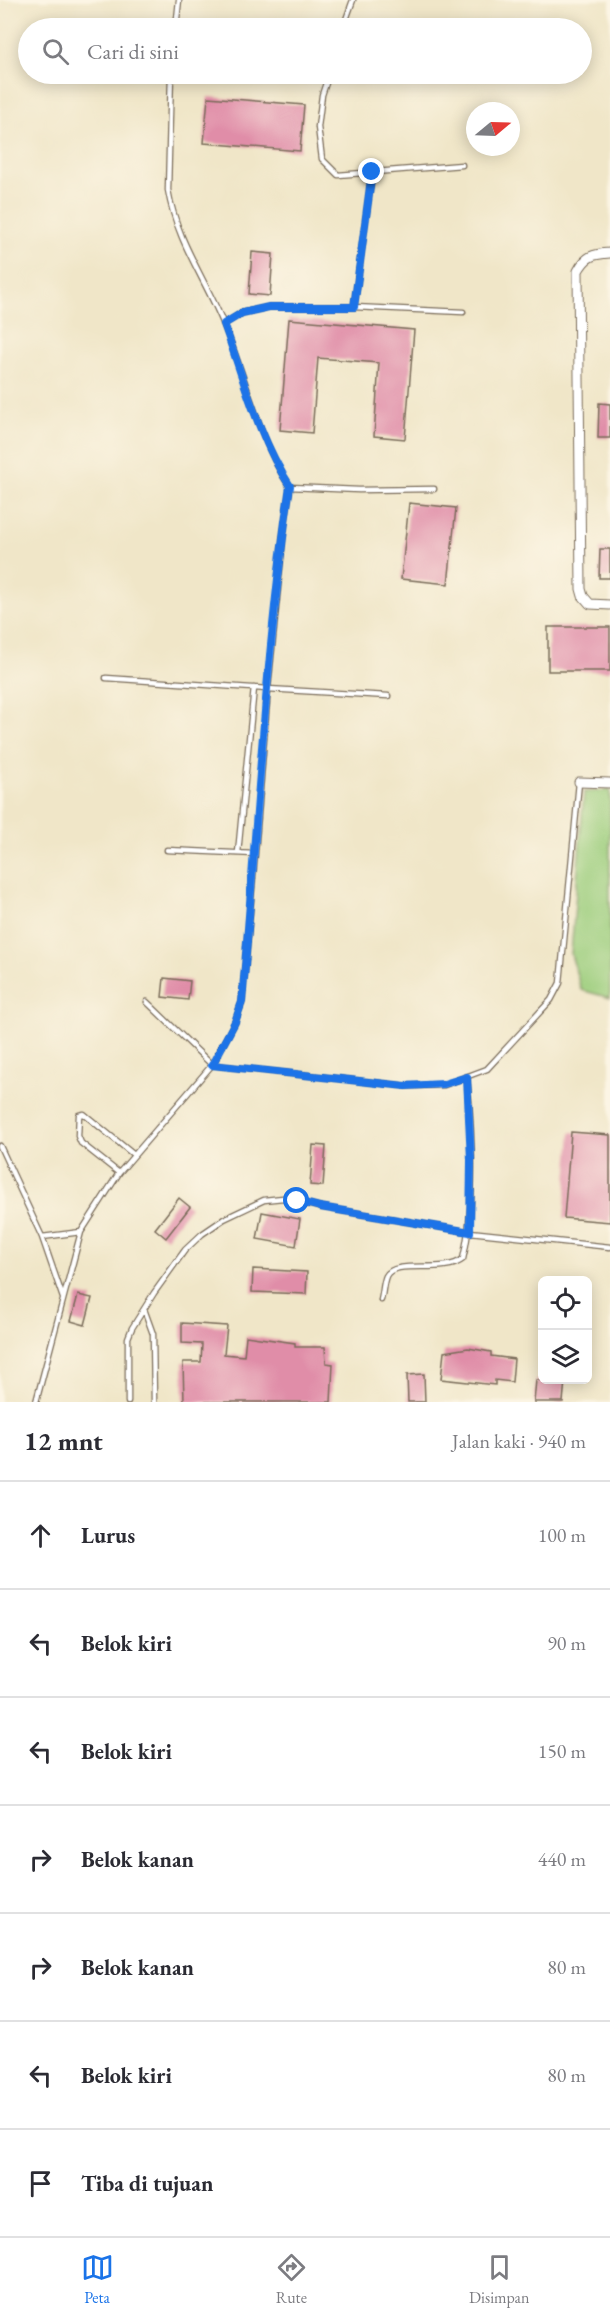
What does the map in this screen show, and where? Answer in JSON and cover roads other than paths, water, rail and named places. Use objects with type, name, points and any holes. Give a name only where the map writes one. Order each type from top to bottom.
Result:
[{"type":"street","points":[[610,253],[594,254],[584,260],[578,271],[581,589],[583,596],[590,604],[610,605]]},
{"type":"street","points":[[579,782],[610,783]]},
{"type":"lane","points":[[177,18],[179,0]]},
{"type":"lane","points":[[346,18],[352,0]]},
{"type":"lane","points":[[36,1402],[81,1232],[119,1173],[212,1065],[235,1022],[242,1002],[268,689],[290,486],[281,473],[255,411],[224,324],[181,239],[170,204],[168,190],[171,84]]},
{"type":"lane","points":[[326,84],[318,127],[322,159],[338,175],[462,165]]},
{"type":"lane","points":[[354,307],[372,172]]},
{"type":"lane","points":[[224,324],[242,313],[269,307],[354,307],[463,312]]},
{"type":"lane","points":[[290,486],[359,490],[434,489]]},
{"type":"lane","points":[[106,678],[388,696]]},
{"type":"lane","points":[[238,853],[254,688]]},
{"type":"lane","points":[[147,1002],[212,1065],[405,1086],[444,1084],[487,1069],[512,1045],[551,1000],[560,983],[579,782]]},
{"type":"lane","points":[[167,850],[255,854]]},
{"type":"lane","points":[[381,1300],[386,1275],[393,1270],[451,1267],[463,1259],[470,1232],[471,1149],[467,1077]]},
{"type":"lane","points":[[119,1173],[81,1143],[78,1136],[79,1115],[84,1114],[134,1155]]},
{"type":"lane","points":[[0,1148],[42,1237],[63,1298]]},
{"type":"lane","points":[[128,1402],[128,1338],[144,1309],[184,1250],[224,1219],[264,1200],[283,1198],[320,1207],[470,1232],[610,1247]]},
{"type":"lane","points":[[42,1237],[81,1232]]},
{"type":"lane","points":[[144,1309],[153,1334],[154,1402]]}]
